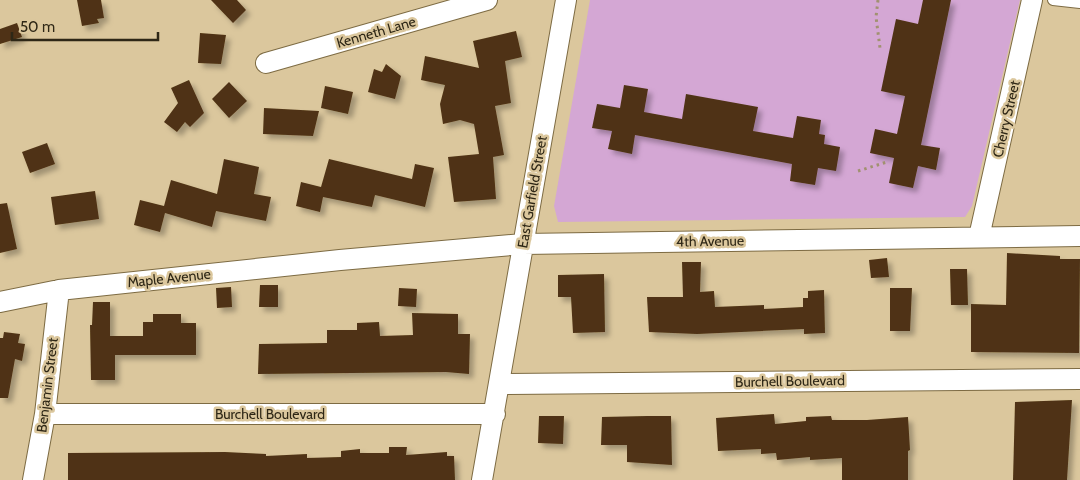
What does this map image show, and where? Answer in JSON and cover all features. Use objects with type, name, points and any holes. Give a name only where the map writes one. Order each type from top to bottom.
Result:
[{"type":"street","name":"Kenneth Lane","points":[[266,63],[486,0]]},
{"type":"street","name":"East Garfield Street","points":[[482,480],[501,384],[523,244],[566,0]]},
{"type":"street","name":"Cherry Street","points":[[979,237],[1032,0]]},
{"type":"street","name":"4th Avenue","points":[[340,260],[523,244],[1080,236]]},
{"type":"street","name":"Maple Avenue","points":[[0,302],[59,290],[340,260]]},
{"type":"street","name":"Benjamin Street","points":[[33,480],[45,414],[59,290]]},
{"type":"street","name":"Burchell Boulevard","points":[[501,384],[1080,378]]},
{"type":"street","name":"Burchell Boulevard","points":[[45,414],[495,414]]},
{"type":"lane","points":[[1053,0],[1080,4]]},
{"type":"path","points":[[878,0],[876,17],[880,48]]},
{"type":"path","points":[[858,172],[887,162]]},
{"type":"shaded area","points":[[590,0],[1020,0],[972,206],[965,217],[558,222],[554,206]]},
{"type":"building","points":[[77,0],[101,0],[104,18],[97,19],[99,23],[82,26]]},
{"type":"building","points":[[211,0],[237,0],[246,10],[233,23]]},
{"type":"building","points":[[923,0],[951,0],[921,145],[940,148],[936,170],[918,166],[913,188],[889,183],[894,158],[870,153],[875,129],[897,134],[905,96],[881,91],[896,19],[918,24]]},
{"type":"building","points":[[17,23],[22,37],[0,44],[0,29]]},
{"type":"building","points":[[516,31],[522,57],[505,61],[511,103],[495,106],[504,155],[493,157],[496,199],[454,202],[448,157],[479,154],[474,124],[460,120],[443,124],[440,104],[445,85],[421,80],[425,56],[479,68],[473,41]]},
{"type":"building","points":[[200,33],[226,35],[221,64],[198,63]]},
{"type":"building","points":[[386,64],[401,76],[395,99],[368,92],[374,69],[382,72]]},
{"type":"building","points":[[189,80],[204,113],[190,127],[185,122],[177,132],[164,122],[178,103],[171,88]]},
{"type":"building","points":[[229,82],[247,101],[229,118],[212,99]]},
{"type":"building","points":[[624,85],[648,89],[644,112],[682,119],[686,94],[758,107],[753,131],[793,138],[797,116],[821,120],[819,134],[825,135],[824,144],[840,147],[836,171],[818,168],[815,185],[790,181],[792,164],[635,135],[632,154],[608,149],[612,131],[592,128],[597,104],[620,108]]},
{"type":"building","points":[[325,86],[353,92],[348,114],[321,108]]},
{"type":"building","points":[[264,108],[319,111],[313,136],[263,134]]},
{"type":"building","points":[[47,143],[55,164],[30,173],[22,152]]},
{"type":"building","points":[[224,159],[259,167],[254,194],[271,197],[266,221],[216,211],[212,227],[165,213],[160,232],[134,225],[140,200],[164,206],[171,180],[217,194]]},
{"type":"building","points":[[329,159],[412,179],[415,164],[434,168],[425,207],[375,195],[372,207],[323,197],[320,212],[296,206],[301,182],[321,187]]},
{"type":"building","points":[[95,191],[99,219],[55,225],[51,197]]},
{"type":"building","points":[[7,203],[17,249],[0,253],[0,204]]},
{"type":"building","points":[[1007,253],[1060,256],[1060,259],[1080,259],[1079,353],[971,352],[971,304],[1006,305]]},
{"type":"building","points":[[887,258],[889,277],[871,278],[869,260]]},
{"type":"building","points":[[682,262],[701,262],[700,292],[714,291],[715,307],[764,305],[764,309],[803,307],[803,298],[808,298],[808,291],[824,290],[825,333],[804,334],[804,329],[697,334],[649,332],[647,297],[683,297]]},
{"type":"building","points":[[950,269],[967,269],[968,305],[951,305]]},
{"type":"building","points":[[604,274],[605,332],[573,333],[571,297],[558,297],[558,275]]},
{"type":"building","points":[[260,285],[278,285],[278,307],[259,307]]},
{"type":"building","points":[[231,287],[232,307],[217,308],[216,288]]},
{"type":"building","points":[[399,288],[417,289],[416,307],[398,306]]},
{"type":"building","points":[[890,288],[912,288],[910,331],[890,331]]},
{"type":"building","points":[[93,302],[110,302],[110,336],[143,336],[143,322],[153,322],[153,314],[181,314],[181,323],[196,323],[196,355],[115,355],[115,380],[91,380],[90,325],[92,325]]},
{"type":"building","points":[[412,313],[458,314],[458,334],[470,334],[469,374],[446,372],[258,374],[259,344],[327,343],[327,330],[357,330],[357,323],[379,322],[380,336],[413,335]]},
{"type":"building","points":[[4,332],[20,334],[18,343],[25,344],[22,361],[15,359],[8,398],[0,398],[0,338],[3,338]]},
{"type":"building","points":[[1072,400],[1067,480],[1013,480],[1015,402]]},
{"type":"building","points":[[774,414],[775,424],[806,421],[806,417],[831,416],[832,420],[867,420],[908,417],[910,450],[908,451],[908,480],[842,480],[842,458],[810,460],[810,457],[777,460],[776,453],[761,454],[761,449],[718,451],[716,418]]},
{"type":"building","points":[[539,416],[564,416],[563,444],[538,443]]},
{"type":"building","points":[[671,416],[672,465],[627,462],[627,445],[601,445],[602,417]]},
{"type":"building","points":[[389,447],[407,447],[406,455],[447,452],[447,456],[454,456],[455,480],[68,480],[68,453],[225,452],[266,454],[266,456],[307,454],[307,458],[341,457],[341,451],[360,449],[360,453],[389,453]]}]
